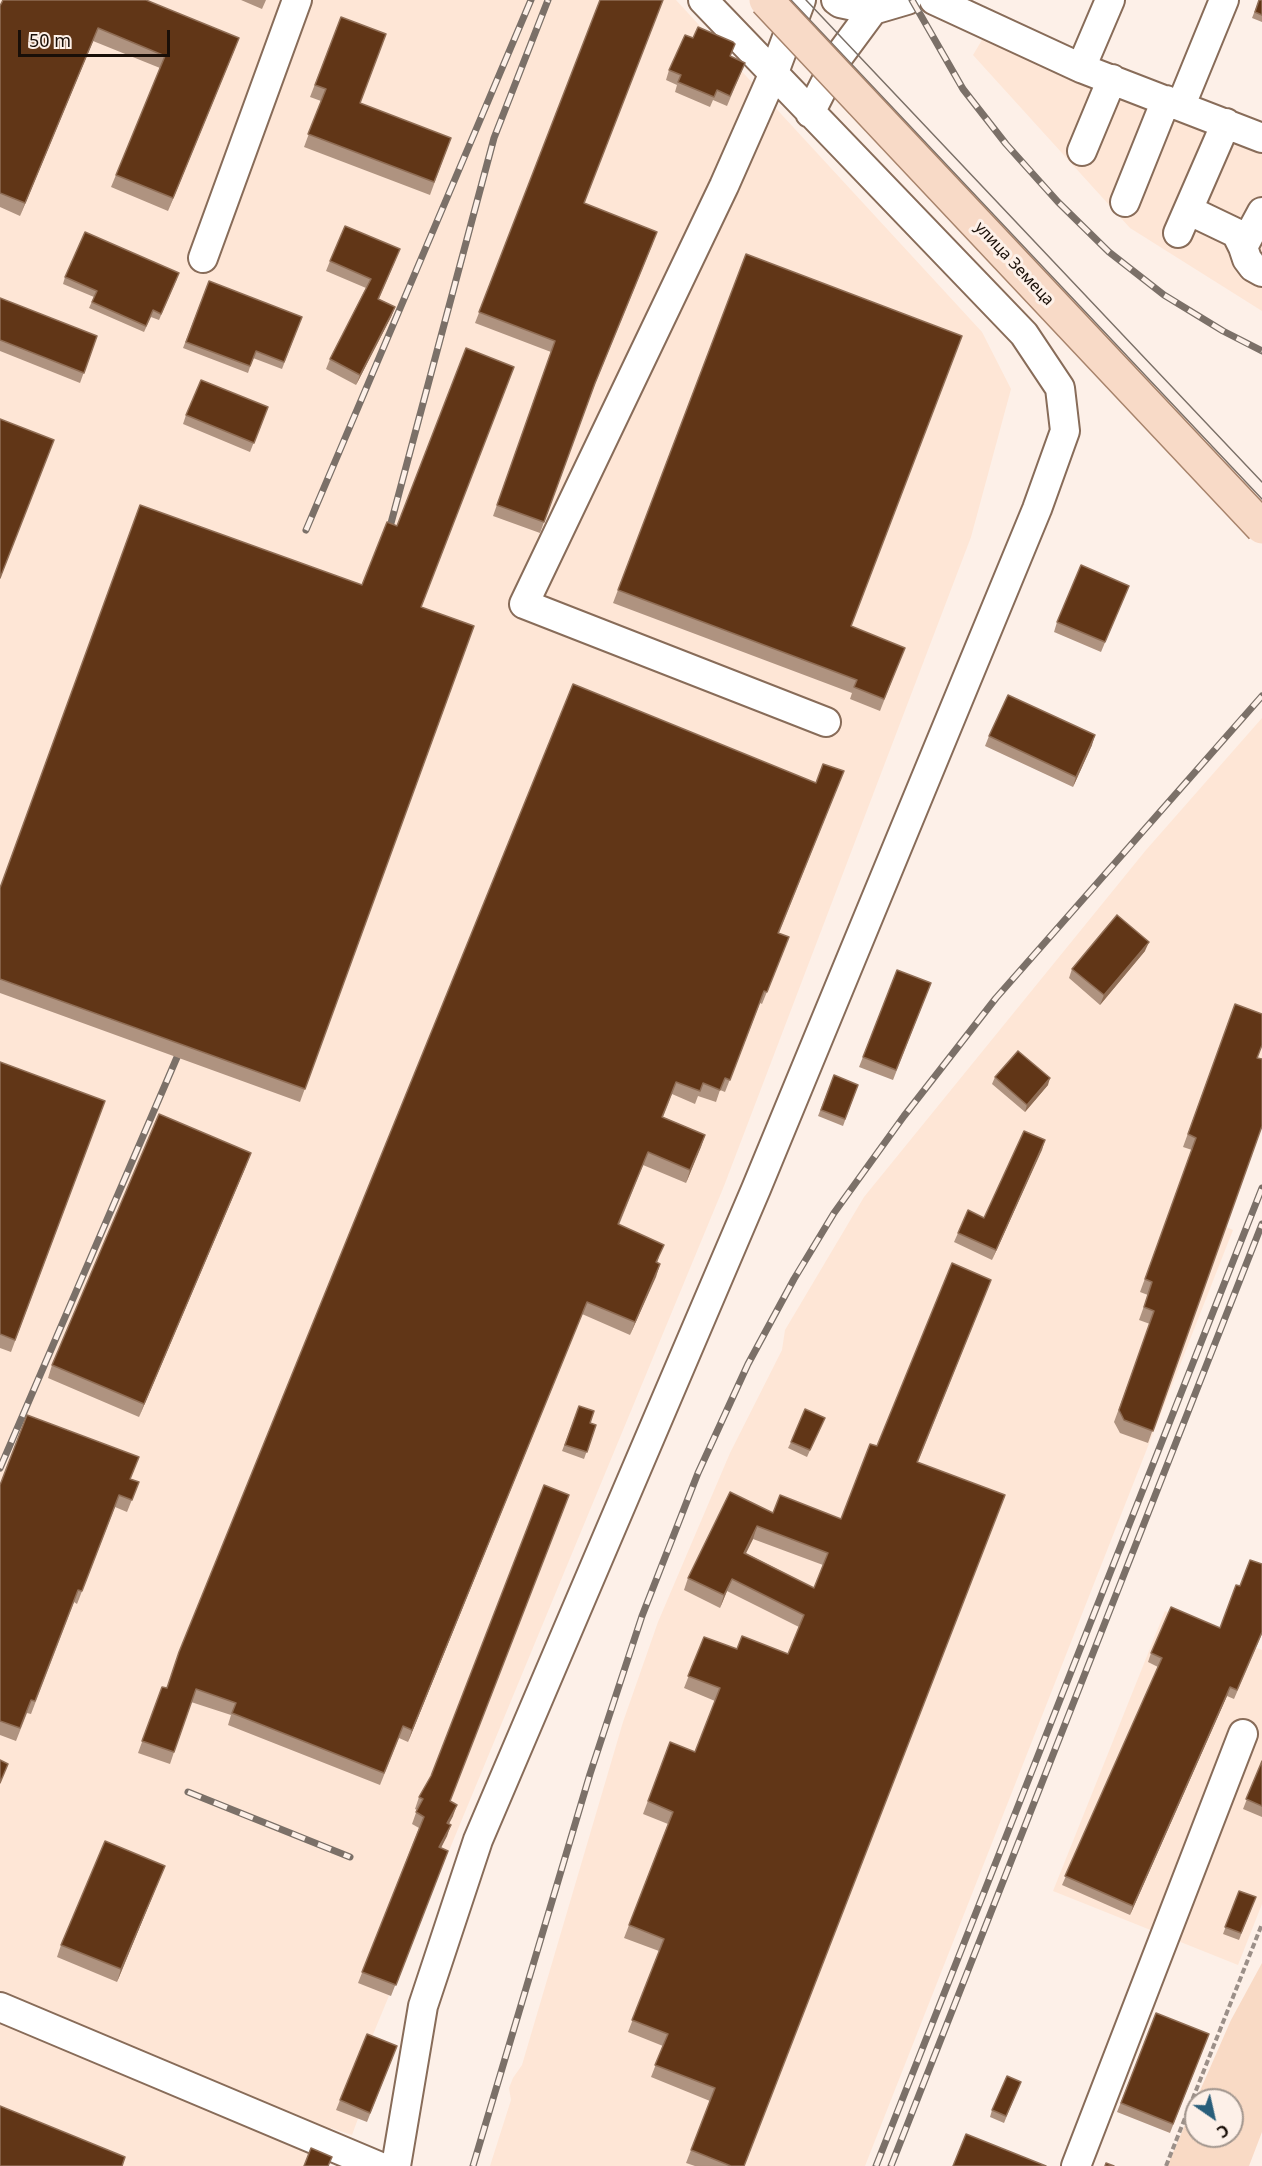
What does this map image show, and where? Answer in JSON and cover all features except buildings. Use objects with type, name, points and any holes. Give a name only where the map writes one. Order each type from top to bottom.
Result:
[{"type":"main road","name":"улица Земеца","points":[[766,0],[1262,527]]},
{"type":"street","points":[[203,258],[297,0]]},
{"type":"street","points":[[396,2166],[423,2006],[478,1840],[756,1189],[1037,508],[1065,431],[1060,388],[1024,334],[703,0]]},
{"type":"street","points":[[801,0],[773,75],[724,186],[524,604],[826,722]]},
{"type":"street","points":[[836,0],[840,3],[873,10],[907,0]]},
{"type":"street","points":[[934,0],[1081,68],[1262,138]]},
{"type":"street","points":[[1081,68],[1110,0]]},
{"type":"street","points":[[1125,202],[1224,0]]},
{"type":"street","points":[[810,113],[839,56],[873,10]]},
{"type":"street","points":[[1082,151],[1112,79]]},
{"type":"street","points":[[1226,123],[1183,221],[1236,233],[1244,246],[1247,259],[1253,267],[1262,272]]},
{"type":"street","points":[[1244,246],[1262,212]]},
{"type":"street","points":[[1076,2166],[1243,1734]]},
{"type":"street","points":[[0,2007],[378,2166]]},
{"type":"path","points":[[1166,2166],[1262,1924]]},
{"type":"shaded area","points":[[0,0],[676,0],[982,332],[1011,389],[971,537],[724,1186],[362,2061],[377,2067],[352,2135],[331,2128],[316,2166],[0,2166]]},
{"type":"shaded area","points":[[985,35],[1262,127],[1262,311],[1130,228],[973,55]]},
{"type":"shaded area","points":[[1262,718],[1262,1119],[1222,1225],[1233,1230],[865,2166],[490,2166],[511,2100],[509,2088],[522,2065],[623,1722],[658,1622],[730,1453],[782,1350],[785,1330],[864,1197],[1146,850]]},
{"type":"shaded area","points":[[1165,1611],[1262,1650],[1262,1904],[1238,1965],[1053,1891]]},
{"type":"shaded area","points":[[1262,1963],[1262,2132],[1249,2166],[1167,2166],[1184,2127],[1184,2148],[1244,2148],[1244,2088],[1201,2088],[1231,2020]]},
{"type":"tram line","points":[[791,0],[1262,499]]},
{"type":"tram line","points":[[806,0],[1262,482]]},
{"type":"railway","points":[[306,530],[531,0]]},
{"type":"railway","points":[[387,538],[494,138],[548,0]]},
{"type":"railway","points":[[912,0],[963,89],[1006,144],[1058,202],[1109,252],[1164,295],[1223,331],[1262,351]]},
{"type":"railway","points":[[473,2166],[590,1774],[642,1616],[698,1473],[748,1364],[794,1279],[834,1213],[904,1116],[996,998],[1262,696]]},
{"type":"railway","points":[[0,1468],[184,1041]]},
{"type":"railway","points":[[876,2166],[1262,1188]]},
{"type":"railway","points":[[891,2166],[1262,1224]]},
{"type":"railway","points":[[188,1792],[350,1857]]}]
